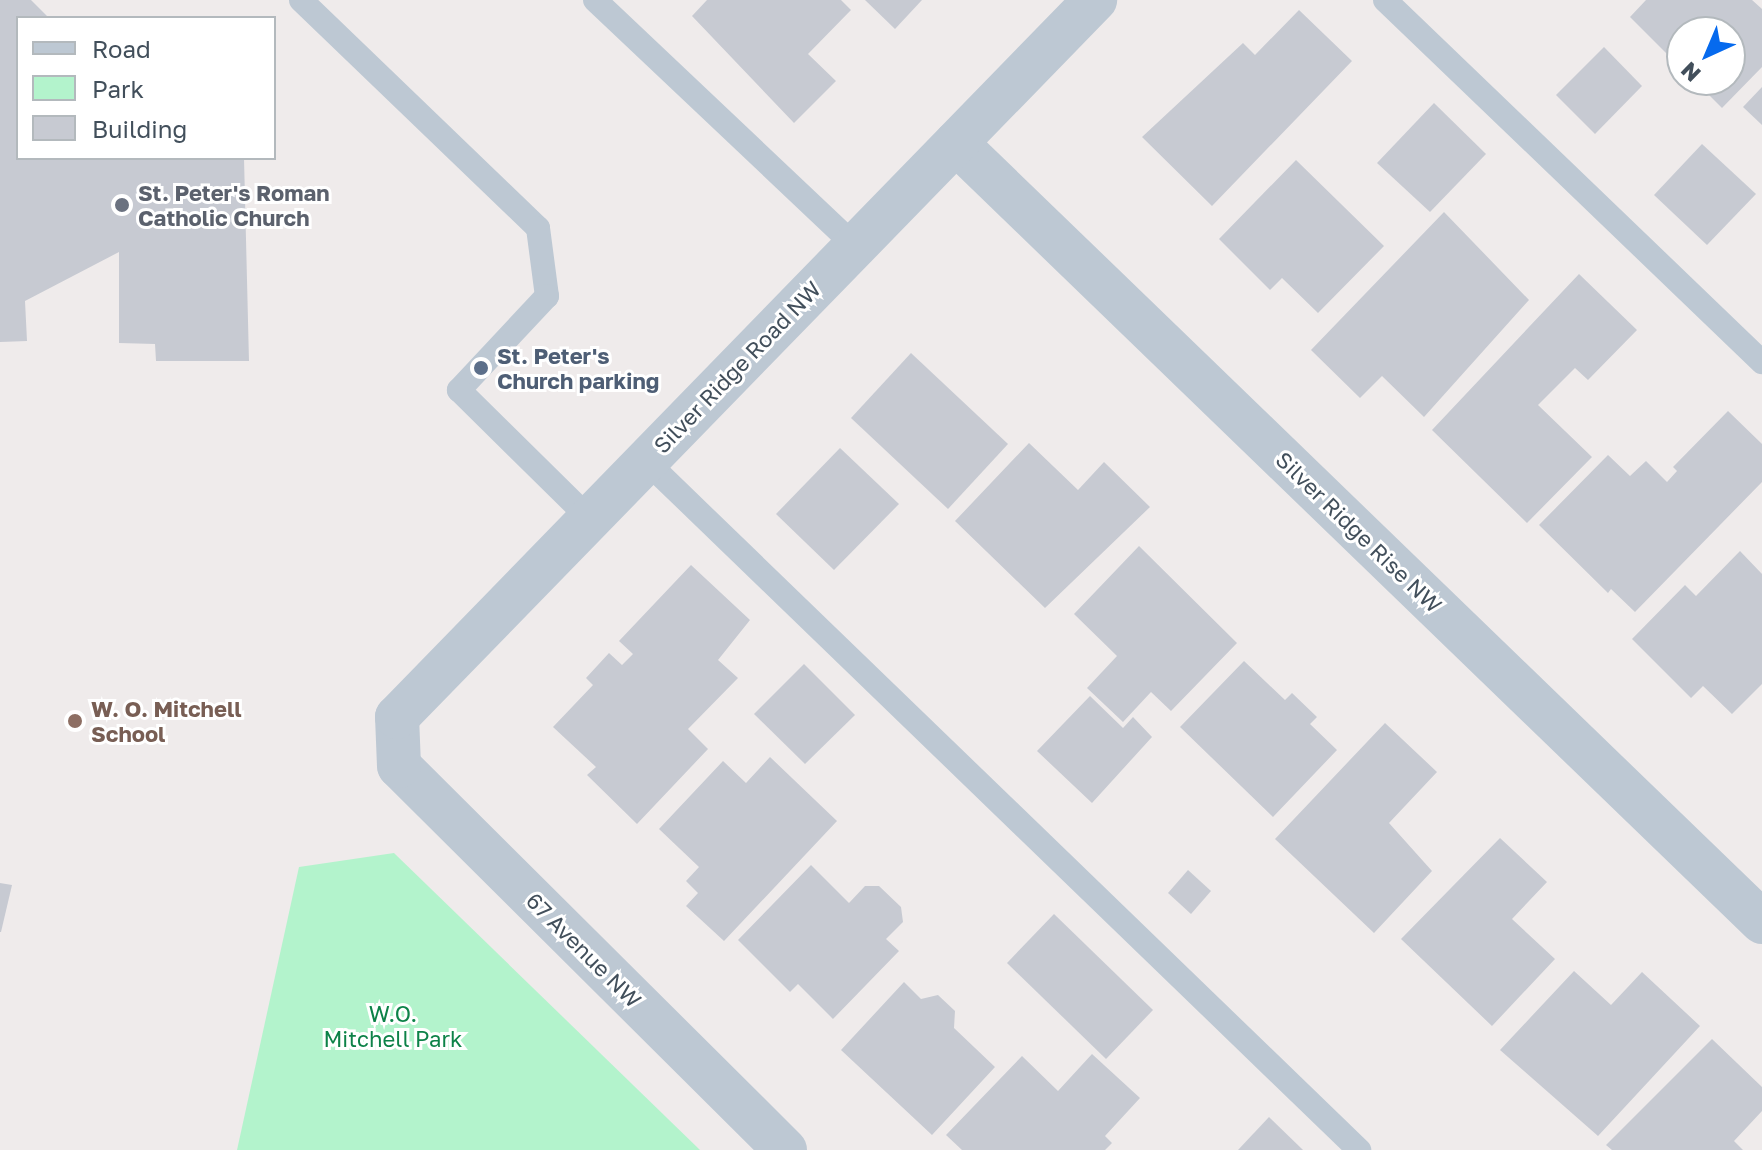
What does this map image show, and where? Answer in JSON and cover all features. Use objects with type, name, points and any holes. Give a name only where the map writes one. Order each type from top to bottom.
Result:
[{"type":"street","name":"Silver Ridge Road NW","points":[[397,742],[397,717],[1095,0]]},
{"type":"street","name":"Silver Ridge Rise NW","points":[[956,143],[1762,922]]},
{"type":"street","name":"67 Avenue NW","points":[[397,742],[399,766],[785,1150]]},
{"type":"lane","points":[[301,0],[538,228],[547,296],[459,390],[590,519]]},
{"type":"lane","points":[[595,0],[855,246]]},
{"type":"lane","points":[[1385,0],[1762,362]]},
{"type":"lane","points":[[646,461],[1359,1150]]},
{"type":"green space","name":"W.O. Mitchell Park","points":[[394,853],[700,1150],[237,1150],[299,867]]},
{"type":"building","name":"St. Peter's Roman Catholic Church","points":[[0,0],[31,0],[47,16],[16,16],[16,160],[244,160],[249,361],[156,361],[155,344],[119,343],[119,252],[25,301],[27,341],[0,342]]},
{"type":"building","points":[[707,0],[841,0],[851,10],[808,54],[836,81],[794,123],[692,16]]},
{"type":"building","points":[[865,0],[922,0],[895,29]]},
{"type":"building","points":[[1646,0],[1752,0],[1762,9],[1762,67],[1746,83],[1746,16],[1666,16],[1666,53],[1630,17]]},
{"type":"building","points":[[1299,10],[1352,61],[1212,206],[1142,137],[1243,43],[1255,55]]},
{"type":"building","points":[[1604,47],[1642,86],[1595,134],[1556,95]]},
{"type":"building","points":[[1762,87],[1762,125],[1743,107]]},
{"type":"building","points":[[1710,96],[1734,96],[1722,108]]},
{"type":"building","points":[[1434,103],[1486,154],[1430,212],[1377,163]]},
{"type":"building","points":[[1702,144],[1756,194],[1707,245],[1654,195]]},
{"type":"building","points":[[1296,160],[1384,246],[1318,313],[1282,278],[1270,290],[1219,239]]},
{"type":"building","points":[[1444,212],[1529,300],[1424,417],[1382,376],[1360,398],[1311,350]]},
{"type":"building","points":[[1579,274],[1637,330],[1588,380],[1575,368],[1538,405],[1592,457],[1527,523],[1432,430]]},
{"type":"building","points":[[911,353],[1008,444],[948,509],[851,418]]},
{"type":"building","points":[[1728,411],[1762,444],[1762,482],[1635,612],[1611,589],[1608,593],[1539,525],[1608,455],[1630,476],[1646,461],[1667,482],[1677,471],[1673,467]]},
{"type":"building","points":[[1029,443],[1078,490],[1104,462],[1150,507],[1045,608],[955,521]]},
{"type":"building","points":[[840,448],[899,504],[834,570],[776,514]]},
{"type":"building","points":[[1139,546],[1237,643],[1171,711],[1151,692],[1123,722],[1087,688],[1117,656],[1074,614]]},
{"type":"building","points":[[1740,551],[1762,574],[1762,684],[1732,714],[1703,686],[1691,698],[1632,639],[1685,585],[1696,596]]},
{"type":"building","points":[[691,565],[750,620],[718,660],[738,678],[688,729],[708,749],[637,824],[587,775],[596,767],[553,727],[593,685],[586,678],[609,653],[622,665],[633,654],[619,641]]},
{"type":"building","points":[[1244,661],[1285,700],[1292,693],[1317,717],[1310,724],[1337,750],[1273,817],[1180,727]]},
{"type":"building","points":[[804,664],[855,715],[805,764],[754,714]]},
{"type":"building","points":[[1090,696],[1123,728],[1133,717],[1152,737],[1092,803],[1037,751]]},
{"type":"building","points":[[1385,723],[1437,772],[1389,823],[1432,871],[1374,933],[1275,839]]},
{"type":"building","points":[[770,757],[837,821],[724,941],[686,906],[698,893],[686,881],[699,867],[659,829],[723,761],[746,783]]},
{"type":"building","points":[[1500,838],[1547,882],[1512,919],[1555,959],[1492,1026],[1401,939]]},
{"type":"building","points":[[811,865],[849,903],[865,886],[879,886],[901,907],[903,922],[886,939],[899,951],[833,1019],[798,984],[790,992],[738,940]]},
{"type":"building","points":[[1188,870],[1211,891],[1191,914],[1168,893]]},
{"type":"building","points":[[0,883],[12,885],[1,932],[0,932]]},
{"type":"building","points":[[1054,914],[1153,1010],[1106,1059],[1007,963]]},
{"type":"building","points":[[1574,971],[1611,1005],[1642,972],[1700,1026],[1598,1136],[1500,1050]]},
{"type":"building","points":[[904,982],[921,999],[938,995],[955,1011],[954,1028],[995,1067],[932,1135],[841,1050]]},
{"type":"building","points":[[1712,1039],[1762,1087],[1762,1111],[1734,1141],[1743,1150],[1612,1150],[1606,1145]]},
{"type":"building","points":[[1092,1054],[1140,1098],[1105,1136],[1112,1143],[1105,1150],[962,1150],[946,1135],[1022,1056],[1058,1091]]},
{"type":"building","points":[[1269,1117],[1303,1150],[1238,1150]]},
{"type":"place","name":"St. Peter's Roman Catholic Church","points":[[122,205]]},
{"type":"place","name":"St. Peter's Church parking","points":[[481,368]]},
{"type":"place","name":"W. O. Mitchell School","points":[[75,721]]}]
